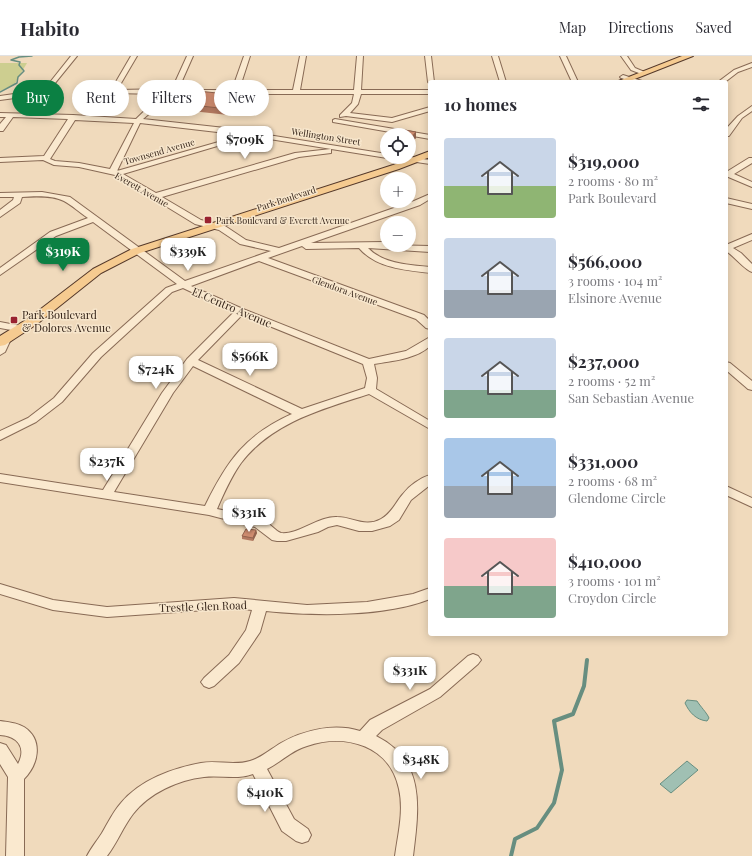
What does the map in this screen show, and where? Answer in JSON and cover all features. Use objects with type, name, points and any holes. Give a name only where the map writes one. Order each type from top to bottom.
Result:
[{"type":"main road","points":[[642,72],[677,56]]},
{"type":"main road","points":[[624,79],[689,56]]},
{"type":"main road","name":"Park Boulevard","points":[[416,157],[428,151]]},
{"type":"main road","name":"Park Boulevard","points":[[416,158],[428,155]]},
{"type":"main road","name":"Park Boulevard","points":[[2,338],[11,327],[89,269],[134,250],[397,164]]},
{"type":"street","points":[[0,98],[37,93],[50,88],[74,56]]},
{"type":"street","points":[[134,56],[113,92],[137,92]]},
{"type":"street","points":[[179,80],[190,56]]},
{"type":"street","points":[[239,80],[247,56]]},
{"type":"street","points":[[296,92],[303,56]]},
{"type":"street","points":[[360,56],[358,92],[355,104],[335,121],[341,124],[428,137]]},
{"type":"street","points":[[428,56],[431,80]]},
{"type":"street","points":[[495,56],[502,80]]},
{"type":"street","points":[[563,56],[574,80]]},
{"type":"street","points":[[624,56],[633,69],[642,72]]},
{"type":"street","points":[[724,80],[736,71],[752,65]]},
{"type":"street","points":[[269,92],[428,92]]},
{"type":"street","points":[[728,132],[740,117],[752,108]]},
{"type":"street","points":[[345,114],[398,120],[428,110]]},
{"type":"street","name":"Wellington Street","points":[[0,115],[139,121],[253,135],[380,155]]},
{"type":"street","points":[[0,129],[10,115]]},
{"type":"street","points":[[115,172],[139,121],[144,116]]},
{"type":"street","points":[[0,160],[46,158],[73,117]]},
{"type":"street","name":"Townsend Avenue","points":[[115,172],[253,135]]},
{"type":"street","points":[[156,196],[298,156],[341,149]]},
{"type":"street","name":"Everett Avenue","points":[[46,158],[54,163],[79,165],[115,172],[198,222],[222,228],[243,242],[264,246],[278,251]]},
{"type":"street","points":[[416,160],[428,162]]},
{"type":"street","points":[[728,174],[752,160]]},
{"type":"street","points":[[728,174],[752,185]]},
{"type":"street","name":"El Centro Avenue","points":[[0,195],[41,193],[56,195],[66,199],[188,288],[240,311],[368,362]]},
{"type":"street","points":[[0,214],[17,202],[19,195]]},
{"type":"street","points":[[0,436],[26,423],[46,410],[70,388],[97,355],[169,290],[417,203],[428,197]]},
{"type":"street","points":[[728,201],[752,207]]},
{"type":"street","points":[[0,272],[53,234],[92,219]]},
{"type":"street","points":[[728,247],[752,237]]},
{"type":"street","points":[[361,245],[372,256],[390,263],[428,270]]},
{"type":"street","points":[[294,246],[384,245],[428,249]]},
{"type":"street","points":[[728,249],[738,255],[752,269]]},
{"type":"street","name":"Glendora Avenue","points":[[258,258],[420,317],[428,324]]},
{"type":"street","points":[[107,494],[168,393],[192,361],[240,311]]},
{"type":"street","name":"Park Boulevard","points":[[0,352],[2,338]]},
{"type":"street","points":[[370,390],[372,378],[368,362],[411,353],[425,346],[428,342]]},
{"type":"street","points":[[192,361],[300,413]]},
{"type":"street","points":[[728,367],[752,387]]},
{"type":"street","points":[[209,511],[225,479],[243,453],[270,429],[300,413],[370,390],[428,425]]},
{"type":"street","points":[[0,478],[209,511],[260,524],[277,537],[286,536],[325,523],[337,521],[359,527],[372,527],[385,523],[394,517],[407,497],[428,480]]},
{"type":"street","points":[[728,491],[752,503]]},
{"type":"street","name":"Trestle Glen Road","points":[[0,589],[53,605],[106,612],[234,603],[307,610],[367,607],[415,599],[428,594]]},
{"type":"street","points":[[209,682],[234,659],[253,632],[261,605]]},
{"type":"street","points":[[364,737],[376,725],[435,693],[473,660]]},
{"type":"street","points":[[0,728],[16,730],[27,740],[30,755],[24,770],[16,776]]},
{"type":"street","points":[[96,856],[126,810],[139,796],[155,786],[174,777],[196,771],[213,769],[237,770],[257,766],[288,746],[307,738],[344,733],[364,737],[378,744],[391,754],[402,770],[408,788],[410,812],[404,856]]},
{"type":"street","points":[[0,750],[16,776],[15,856]]},
{"type":"street","points":[[257,766],[288,825],[302,835]]},
{"type":"green space","points":[[0,63],[27,63],[17,80],[12,80],[12,86],[0,91]]},
{"type":"shaded area","points":[[687,700],[697,701],[709,718],[707,721],[699,719],[691,712],[685,703]]},
{"type":"shaded area","points":[[687,761],[698,770],[671,793],[660,784]]},
{"type":"building","points":[[206,92],[214,93],[214,107],[206,107]]},
{"type":"building","points":[[246,529],[256,530],[253,538],[242,536]]},
{"type":"waterway","points":[[0,92],[17,83],[18,77],[24,71],[19,65],[20,62],[11,60],[19,57],[32,56]]},
{"type":"waterway","points":[[511,856],[515,839],[537,828],[554,803],[562,770],[554,721],[573,714],[584,686],[587,660]]},
{"type":"place","name":"Park Boulevard & Everett Avenue","points":[[208,220]]},
{"type":"place","name":"Park Boulevard & Dolores Avenue","points":[[14,320]]}]
